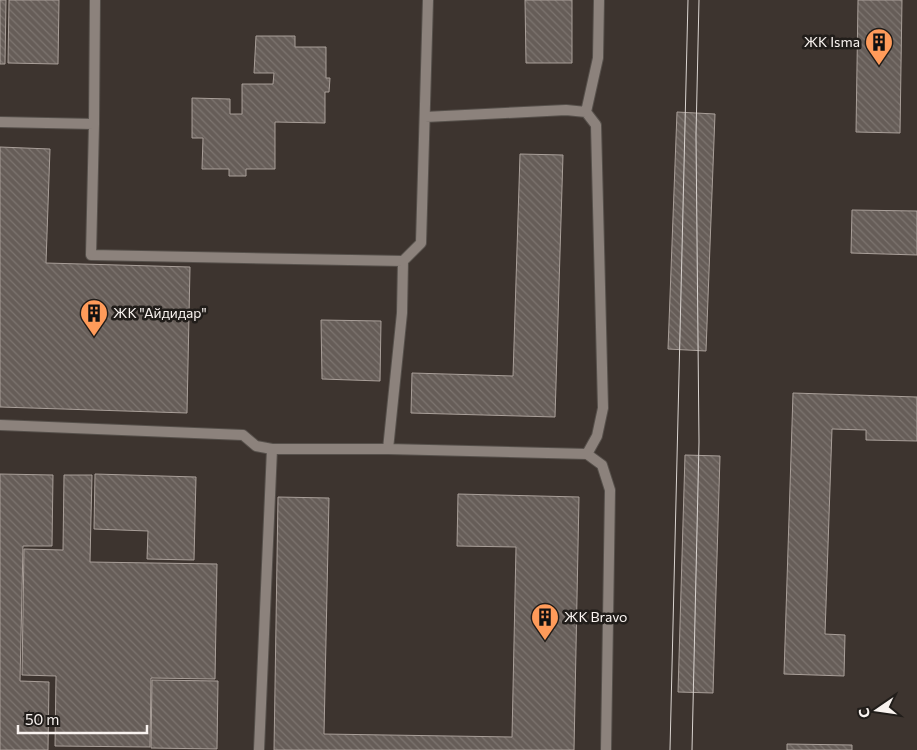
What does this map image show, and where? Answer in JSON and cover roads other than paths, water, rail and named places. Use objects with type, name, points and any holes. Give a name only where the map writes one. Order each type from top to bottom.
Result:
[{"type":"lane","points":[[95,0],[91,255],[403,260],[421,243],[428,0]]},
{"type":"lane","points":[[586,112],[598,58],[599,0]]},
{"type":"lane","points":[[425,117],[566,110],[586,112],[596,125],[603,408],[597,436],[587,454]]},
{"type":"lane","points":[[0,122],[94,124]]},
{"type":"lane","points":[[388,449],[402,313],[403,260]]},
{"type":"lane","points":[[0,425],[242,435],[256,446],[272,448],[587,454],[602,464],[610,490],[606,750]]},
{"type":"lane","points":[[259,750],[272,448]]},
{"type":"tram line","points":[[670,750],[688,0]]},
{"type":"tram line","points":[[692,750],[699,442],[696,135],[699,0]]},
{"type":"place","name":"ЖК Isma","points":[[879,66]]},
{"type":"place","name":"ЖК \"Айдидар\"","points":[[94,337]]},
{"type":"place","name":"ЖК Bravo","points":[[545,641]]}]
